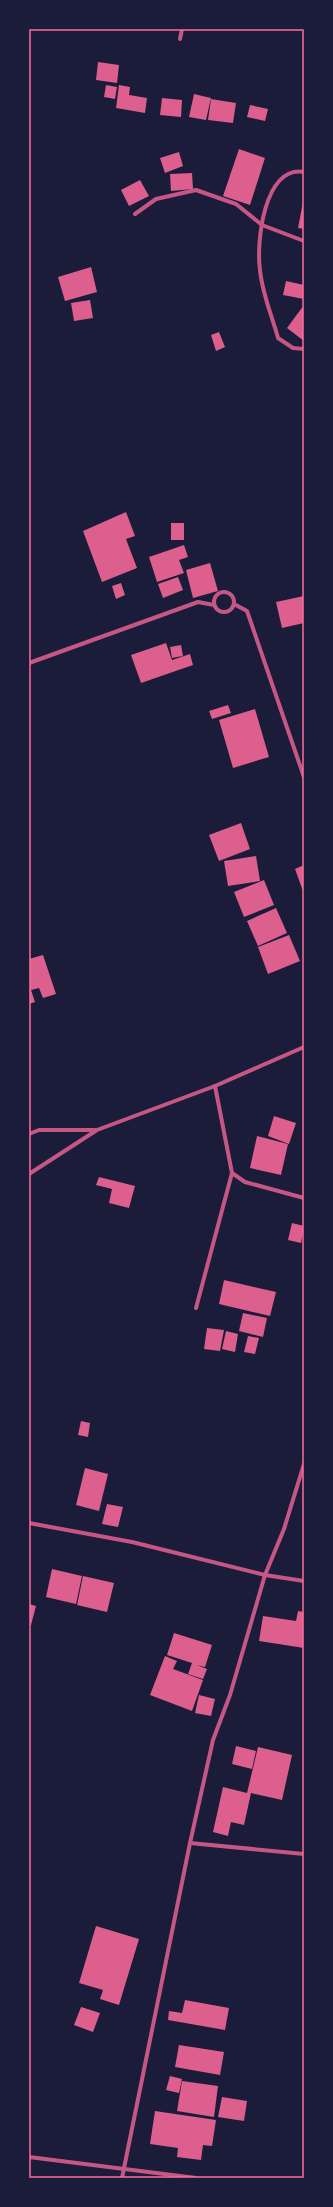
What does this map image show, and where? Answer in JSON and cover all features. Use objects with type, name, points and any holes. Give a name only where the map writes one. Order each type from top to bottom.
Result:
[{"type":"street","points":[[180,39],[182,29]]},
{"type":"street","points":[[304,172],[294,170],[285,175],[269,194],[262,225],[260,270],[278,338],[294,348],[304,349]]},
{"type":"street","points":[[135,214],[156,199],[196,190],[236,204],[262,225],[304,240]]},
{"type":"street","points":[[214,605],[216,596],[224,592],[231,595],[234,604],[247,611],[304,777]]},
{"type":"street","points":[[29,663],[198,602],[214,605],[216,609],[224,612],[232,608],[234,604]]},
{"type":"street","points":[[29,1174],[97,1130],[215,1086],[304,1047]]},
{"type":"street","points":[[196,1308],[232,1173],[215,1086]]},
{"type":"street","points":[[29,1134],[39,1130],[97,1130]]},
{"type":"street","points":[[232,1173],[245,1182],[304,1198]]},
{"type":"street","points":[[122,2178],[190,1843],[213,1740],[230,1695],[265,1575],[284,1529],[304,1464]]},
{"type":"street","points":[[29,1523],[132,1542],[265,1575],[304,1581]]},
{"type":"street","points":[[190,1843],[304,1854]]},
{"type":"street","points":[[29,2157],[196,2178]]},
{"type":"building","points":[[98,62],[119,65],[117,83],[96,80]]},
{"type":"building","points":[[106,85],[117,87],[115,99],[104,97]]},
{"type":"building","points":[[119,85],[130,87],[129,95],[147,98],[145,113],[116,108]]},
{"type":"building","points":[[194,94],[211,98],[206,120],[189,117]]},
{"type":"building","points":[[162,98],[182,100],[181,117],[160,115]]},
{"type":"building","points":[[211,99],[236,103],[233,123],[208,120]]},
{"type":"building","points":[[250,105],[268,109],[265,121],[247,117]]},
{"type":"building","points":[[239,149],[265,158],[250,205],[223,196]]},
{"type":"building","points":[[179,152],[183,166],[165,173],[160,158]]},
{"type":"building","points":[[192,173],[193,189],[171,191],[170,174]]},
{"type":"building","points":[[140,180],[149,196],[129,206],[121,190]]},
{"type":"building","points":[[304,202],[304,229],[298,228]]},
{"type":"building","points":[[91,267],[97,292],[65,301],[58,277]]},
{"type":"building","points":[[286,281],[304,285],[304,299],[283,295]]},
{"type":"building","points":[[90,300],[93,318],[74,321],[71,303]]},
{"type":"building","points":[[304,305],[304,341],[287,328]]},
{"type":"building","points":[[219,332],[225,347],[216,351],[211,335]]},
{"type":"building","points":[[126,512],[135,536],[126,539],[137,568],[102,582],[83,531]]},
{"type":"building","points":[[171,523],[184,523],[184,540],[171,540]]},
{"type":"building","points":[[184,545],[188,557],[179,560],[184,573],[157,582],[149,557]]},
{"type":"building","points":[[210,563],[218,591],[193,598],[186,570]]},
{"type":"building","points":[[178,577],[183,590],[163,598],[158,584]]},
{"type":"building","points":[[121,583],[125,595],[116,599],[112,586]]},
{"type":"building","points":[[304,596],[304,623],[282,628],[276,602]]},
{"type":"building","points":[[166,643],[172,660],[190,654],[193,665],[141,683],[131,655]]},
{"type":"building","points":[[181,645],[183,656],[172,658],[170,647]]},
{"type":"building","points":[[228,705],[231,713],[212,719],[209,711]]},
{"type":"building","points":[[255,709],[269,757],[233,768],[219,720]]},
{"type":"building","points":[[241,823],[250,849],[219,861],[209,835]]},
{"type":"building","points":[[256,856],[260,881],[228,886],[224,861]]},
{"type":"building","points":[[304,865],[304,894],[295,869]]},
{"type":"building","points":[[264,880],[274,905],[244,917],[234,892]]},
{"type":"building","points":[[276,908],[287,933],[258,946],[247,921]]},
{"type":"building","points":[[289,935],[300,961],[268,974],[258,947]]},
{"type":"building","points":[[43,955],[56,994],[43,998],[39,988],[31,990],[35,1002],[29,1004],[29,959]]},
{"type":"building","points":[[274,1116],[296,1123],[289,1144],[268,1136]]},
{"type":"building","points":[[257,1136],[288,1144],[281,1175],[250,1168]]},
{"type":"building","points":[[99,1177],[135,1186],[129,1208],[109,1203],[112,1189],[96,1185]]},
{"type":"building","points":[[292,1223],[304,1226],[301,1243],[288,1240]]},
{"type":"building","points":[[224,1280],[276,1292],[270,1316],[219,1304]]},
{"type":"building","points":[[243,1313],[267,1318],[263,1337],[239,1331]]},
{"type":"building","points":[[207,1328],[224,1330],[220,1351],[204,1349]]},
{"type":"building","points":[[226,1331],[238,1334],[235,1352],[222,1349]]},
{"type":"building","points":[[248,1336],[259,1338],[255,1354],[244,1352]]},
{"type":"building","points":[[81,1421],[90,1423],[88,1437],[78,1435]]},
{"type":"building","points":[[85,1468],[108,1474],[99,1511],[76,1505]]},
{"type":"building","points":[[107,1504],[123,1507],[118,1527],[102,1524]]},
{"type":"building","points":[[52,1569],[82,1576],[76,1604],[46,1597]]},
{"type":"building","points":[[83,1576],[114,1583],[107,1612],[77,1605]]},
{"type":"building","points":[[29,1604],[36,1606],[31,1625],[29,1625]]},
{"type":"building","points":[[298,1611],[304,1612],[304,1648],[259,1641],[263,1616],[296,1621]]},
{"type":"building","points":[[174,1633],[212,1645],[205,1667],[197,1665],[207,1669],[203,1679],[188,1674],[192,1663],[167,1655]]},
{"type":"building","points":[[165,1656],[177,1661],[173,1669],[203,1680],[192,1711],[150,1695]]},
{"type":"building","points":[[199,1695],[215,1699],[211,1716],[195,1713]]},
{"type":"building","points":[[236,1746],[256,1751],[252,1769],[232,1764]]},
{"type":"building","points":[[258,1747],[292,1755],[282,1800],[251,1793],[244,1825],[231,1822],[228,1836],[213,1832],[223,1787],[247,1793]]},
{"type":"building","points":[[96,1926],[139,1939],[119,2005],[100,1999],[103,1990],[79,1983]]},
{"type":"building","points":[[185,2000],[229,2008],[225,2030],[168,2020],[169,2011],[182,2013]]},
{"type":"building","points":[[81,2007],[100,2013],[93,2032],[74,2025]]},
{"type":"building","points":[[179,2045],[224,2052],[220,2075],[175,2067]]},
{"type":"building","points":[[170,2076],[182,2079],[179,2093],[166,2090]]},
{"type":"building","points":[[182,2081],[218,2086],[214,2117],[177,2111]]},
{"type":"building","points":[[222,2097],[247,2101],[244,2121],[218,2117]]},
{"type":"building","points":[[155,2111],[216,2120],[212,2146],[203,2145],[201,2160],[177,2157],[178,2148],[150,2144]]}]
